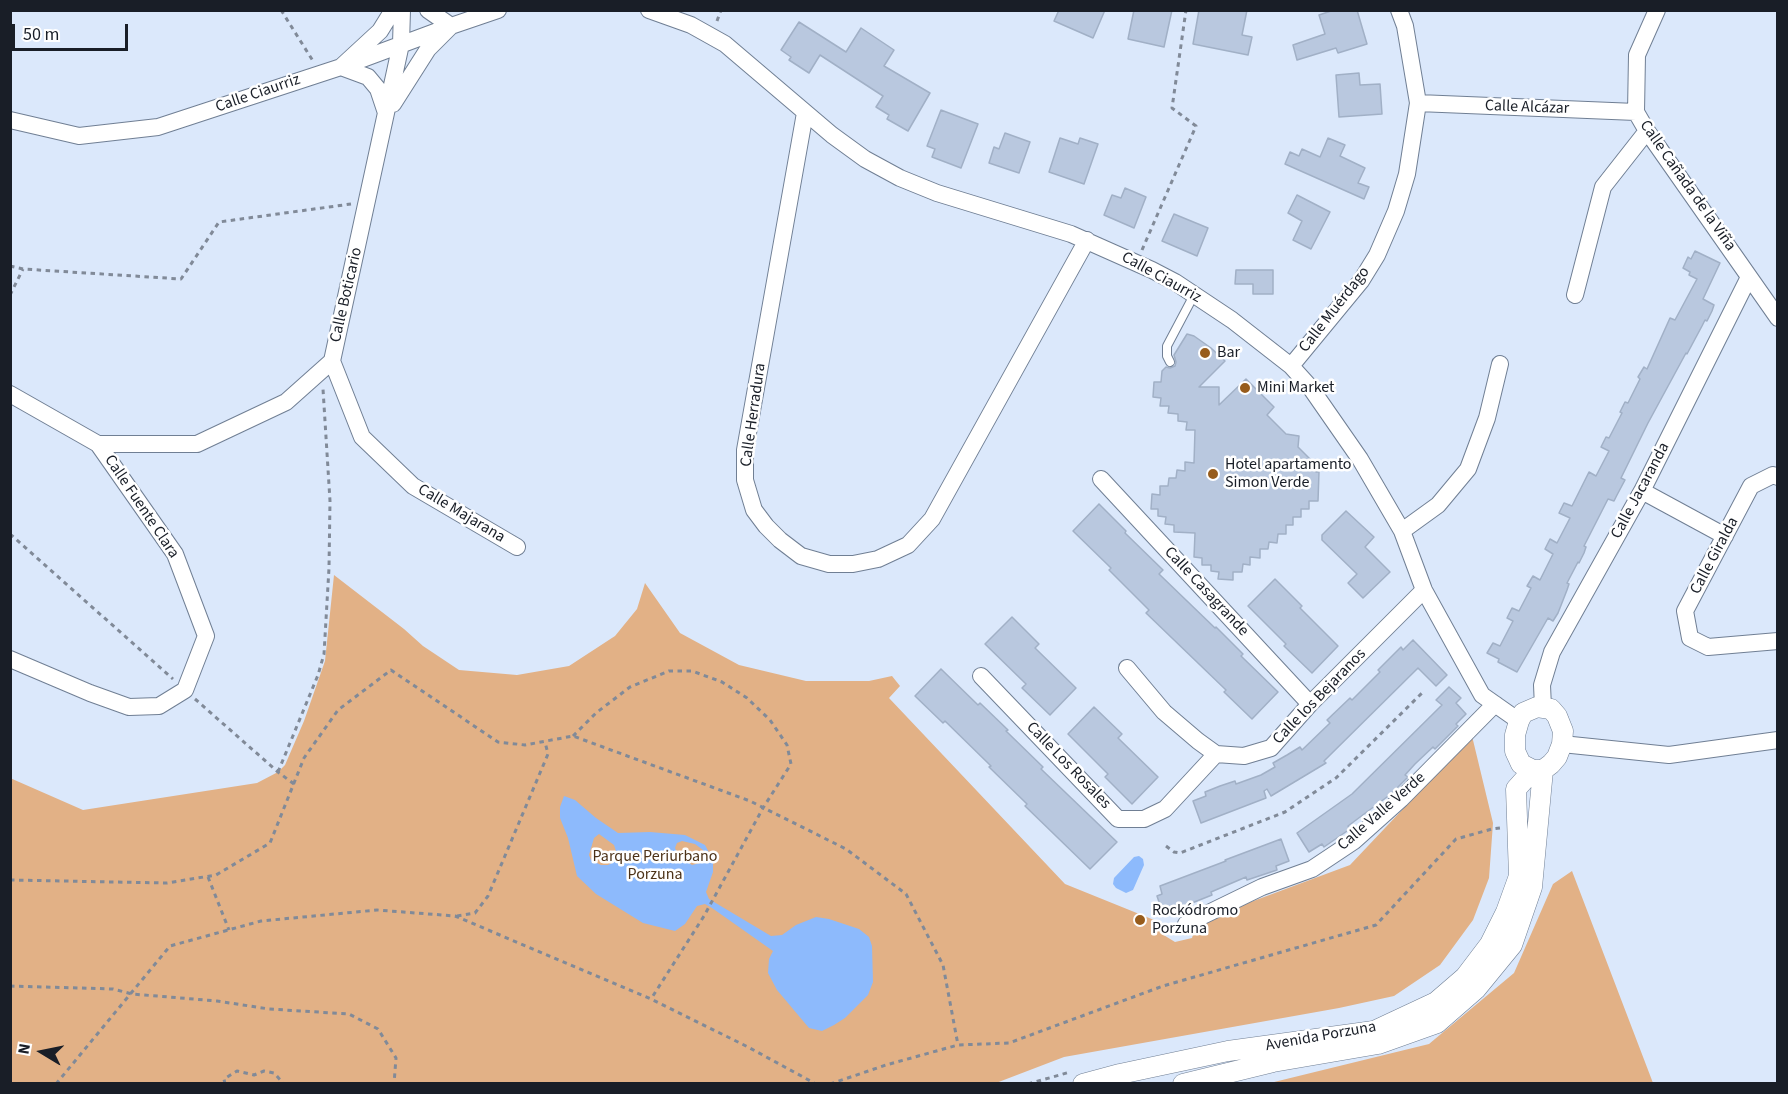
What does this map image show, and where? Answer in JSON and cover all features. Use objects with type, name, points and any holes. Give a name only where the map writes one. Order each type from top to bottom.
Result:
[{"type":"street","points":[[386,115],[378,89],[368,76],[341,67],[380,30],[393,10]]},
{"type":"street","name":"Calle Boticario","points":[[327,365],[368,202],[401,44],[402,10]]},
{"type":"street","points":[[386,115],[428,50],[451,26],[428,10]]},
{"type":"street","name":"Calle Ciaurriz","points":[[10,120],[79,136],[158,127],[341,67],[498,10]]},
{"type":"street","name":"Calle Ciaurriz","points":[[649,10],[691,25],[725,44],[832,135],[866,159],[900,178],[937,193],[1050,226],[1137,263],[1175,282],[1232,320],[1291,366],[1310,387],[1360,459],[1402,531],[1424,590],[1482,695],[1519,721]]},
{"type":"street","name":"Calle Muérdago","points":[[1291,366],[1361,281],[1380,248],[1396,211],[1407,174],[1418,103],[1405,26],[1399,10]]},
{"type":"street","name":"Calle Cañada de la Viña","points":[[1658,10],[1637,56],[1636,112],[1778,318]]},
{"type":"street","name":"Calle Alcázar","points":[[1418,103],[1636,112]]},
{"type":"street","name":"Calle Herradura","points":[[805,113],[745,450],[745,480],[754,510],[780,540],[801,556],[829,564],[853,564],[878,560],[908,545],[932,519],[1087,240]]},
{"type":"street","points":[[1575,295],[1603,187],[1647,131]]},
{"type":"street","name":"Calle Jacaranda","points":[[1543,707],[1542,685],[1552,652],[1642,491],[1749,277]]},
{"type":"street","points":[[1402,531],[1438,505],[1468,469],[1487,418],[1500,364]]},
{"type":"street","points":[[98,444],[196,444],[286,402],[327,365]]},
{"type":"street","name":"Calle Majarana","points":[[327,365],[362,438],[413,486],[517,547]]},
{"type":"street","name":"Calle Fuente Clara","points":[[10,394],[98,444],[175,554],[206,636],[185,690]]},
{"type":"street","name":"Calle Giralda","points":[[1778,477],[1773,475],[1751,486],[1685,610],[1690,638],[1708,647],[1778,641]]},
{"type":"street","name":"Calle Casagrande","points":[[1101,479],[1310,704]]},
{"type":"street","points":[[1642,491],[1725,536]]},
{"type":"street","name":"Calle los Bejaranos","points":[[1216,754],[1244,756],[1271,747],[1310,704],[1424,590]]},
{"type":"street","points":[[10,659],[129,707],[159,706],[185,690]]},
{"type":"street","points":[[1127,668],[1164,712],[1216,754]]},
{"type":"street","name":"Calle Los Rosales","points":[[981,676],[1118,819],[1144,819],[1165,809],[1216,754]]},
{"type":"street","name":"Calle Valle Verde","points":[[1186,924],[1263,887],[1312,869],[1354,841],[1401,799],[1495,704]]},
{"type":"street","points":[[1543,707],[1551,709],[1557,716],[1563,731],[1562,744],[1557,757],[1551,764],[1538,770],[1521,764],[1515,751],[1515,735],[1523,713],[1530,709],[1543,707]]},
{"type":"street","points":[[1562,744],[1669,755],[1778,740]]},
{"type":"street","name":"Avenida Porzuna","points":[[1077,1078],[1120,1074],[1228,1052],[1374,1031],[1436,1002],[1465,977],[1490,944],[1506,912],[1519,876],[1516,789],[1538,770]]},
{"type":"street","name":"Avenida Porzuna","points":[[1183,1083],[1273,1062],[1378,1044],[1437,1023],[1476,989],[1512,945],[1532,887],[1538,770]]},
{"type":"lane","points":[[1170,362],[1167,356],[1167,346],[1194,295]]},
{"type":"path","points":[[281,10],[321,72]]},
{"type":"path","points":[[1137,263],[1196,126],[1172,108],[1186,10]]},
{"type":"path","points":[[10,266],[24,269],[181,279],[219,222],[368,202]]},
{"type":"path","points":[[10,295],[24,269]]},
{"type":"path","points":[[278,772],[318,675],[324,654],[330,501],[327,365]]},
{"type":"path","points":[[10,534],[294,784]]},
{"type":"path","points":[[10,880],[167,883],[216,875],[270,843],[304,758],[338,710],[391,670],[498,742],[525,745],[573,736],[630,687],[669,671],[692,671],[722,682],[747,698],[770,720],[787,745],[791,765],[763,808],[704,916],[651,999]]},
{"type":"path","points":[[1166,846],[1180,854],[1285,812],[1336,778],[1422,693]]},
{"type":"path","points":[[573,736],[750,801],[846,849],[906,894],[942,965],[958,1045]]},
{"type":"path","points":[[56,1083],[170,946],[261,921],[376,910],[455,916],[475,913],[488,896],[548,754],[545,742]]},
{"type":"path","points":[[830,1083],[958,1045],[1009,1043],[1163,986],[1376,925],[1456,839],[1492,829],[1506,828]]},
{"type":"path","points":[[208,876],[229,930]]},
{"type":"path","points":[[455,916],[651,999],[816,1083]]},
{"type":"path","points":[[10,986],[113,989],[132,994],[217,1001],[269,1009],[349,1014],[378,1029],[396,1058],[394,1083]]},
{"type":"path","points":[[225,1083],[224,1078],[237,1071],[254,1075],[264,1071],[274,1073],[284,1083]]},
{"type":"path","points":[[1028,1083],[1077,1078]]},
{"type":"green space","name":"Parque Periurbano Porzuna","points":[[334,575],[423,646],[459,670],[517,675],[569,666],[615,636],[637,609],[645,583],[680,633],[739,665],[806,681],[869,681],[892,676],[900,686],[889,698],[1065,884],[1164,924],[1162,934],[1175,942],[1192,938],[1197,922],[1350,865],[1472,736],[1493,823],[1489,878],[1473,920],[1440,965],[1394,996],[1339,1008],[1064,1057],[996,1083],[11,1084],[10,778],[83,810],[257,783],[278,772],[285,765],[304,721],[325,661]]},
{"type":"green space","points":[[1572,871],[1653,1083],[1270,1083],[1429,1044],[1514,973],[1553,884]]},
{"type":"water","points":[[564,796],[575,800],[618,833],[650,832],[685,835],[705,845],[713,860],[713,872],[706,892],[709,899],[771,936],[782,935],[796,925],[816,917],[859,929],[869,937],[872,946],[873,982],[868,995],[845,1018],[834,1025],[822,1031],[809,1028],[777,990],[768,973],[769,959],[773,951],[712,908],[705,904],[697,906],[685,924],[675,931],[643,923],[596,894],[577,876],[568,838],[560,818],[560,807]],"holes":[[[599,834],[614,845],[617,854],[615,861],[608,865],[601,865],[591,860],[589,855],[594,838]],[[682,841],[695,844],[703,850],[704,856],[700,863],[692,865],[679,856],[675,848],[677,843]]]},
{"type":"water","points":[[1139,856],[1143,859],[1144,865],[1133,890],[1126,893],[1116,888],[1113,884],[1114,878],[1134,857]]},
{"type":"building","points":[[1059,10],[1105,10],[1093,38],[1054,21]]},
{"type":"building","points":[[1134,10],[1172,10],[1164,47],[1128,39]]},
{"type":"building","points":[[1199,10],[1247,10],[1242,35],[1252,37],[1248,55],[1193,44]]},
{"type":"building","points":[[1334,10],[1357,10],[1367,44],[1338,53],[1336,48],[1297,60],[1293,45],[1325,34],[1319,15]]},
{"type":"building","points":[[799,22],[846,52],[861,28],[894,50],[884,66],[930,93],[908,131],[887,119],[889,115],[876,107],[883,96],[820,55],[809,73],[789,60],[791,57],[781,50]]},
{"type":"building","points":[[1359,73],[1360,85],[1380,84],[1382,114],[1339,117],[1336,75]]},
{"type":"building","points":[[941,110],[978,124],[961,168],[932,157],[935,149],[927,146]]},
{"type":"building","points":[[1005,133],[1030,142],[1019,173],[989,163],[994,147],[999,149]]},
{"type":"building","points":[[1060,138],[1078,144],[1080,138],[1098,144],[1084,184],[1049,172]]},
{"type":"building","points":[[1328,138],[1345,145],[1340,156],[1365,168],[1358,183],[1369,187],[1364,199],[1285,164],[1290,152],[1299,156],[1302,149],[1320,157]]},
{"type":"building","points":[[1125,188],[1146,197],[1134,228],[1104,215],[1112,195],[1121,198]]},
{"type":"building","points":[[1297,195],[1330,212],[1311,249],[1293,240],[1302,221],[1288,213]]},
{"type":"building","points":[[1174,214],[1208,228],[1197,256],[1162,241]]},
{"type":"building","points":[[1695,251],[1720,263],[1703,299],[1714,305],[1712,311],[1648,423],[1621,478],[1625,480],[1614,501],[1608,499],[1584,546],[1586,547],[1584,553],[1567,583],[1569,584],[1558,613],[1553,621],[1548,618],[1517,672],[1487,653],[1493,643],[1500,646],[1513,621],[1507,618],[1512,608],[1519,611],[1531,588],[1527,586],[1533,576],[1540,580],[1553,554],[1545,549],[1550,539],[1557,543],[1570,518],[1559,513],[1564,503],[1572,506],[1589,472],[1596,476],[1609,451],[1601,447],[1606,437],[1609,438],[1625,402],[1628,403],[1644,367],[1647,369],[1670,318],[1675,320],[1697,279],[1683,268],[1688,257],[1691,259]]},
{"type":"building","points":[[1236,270],[1273,270],[1273,294],[1253,294],[1253,284],[1235,284]]},
{"type":"building","name":"Hotel apartamento Simon Verde","points":[[1187,334],[1211,348],[1225,361],[1199,387],[1219,387],[1219,405],[1246,379],[1274,407],[1267,415],[1286,434],[1299,436],[1298,447],[1316,465],[1316,472],[1319,472],[1318,501],[1309,501],[1309,509],[1301,509],[1301,517],[1293,517],[1293,525],[1286,525],[1286,534],[1278,534],[1277,543],[1269,542],[1268,549],[1260,549],[1260,558],[1250,557],[1250,565],[1243,564],[1242,572],[1233,572],[1233,580],[1218,579],[1219,572],[1211,571],[1211,565],[1202,565],[1202,558],[1194,557],[1195,533],[1174,532],[1174,525],[1165,524],[1166,517],[1158,516],[1158,509],[1151,509],[1152,494],[1160,495],[1160,486],[1168,486],[1169,478],[1176,478],[1177,470],[1185,471],[1185,462],[1194,463],[1195,430],[1186,430],[1187,422],[1178,421],[1178,414],[1168,413],[1169,406],[1160,406],[1161,398],[1153,397],[1154,382],[1161,382],[1162,371],[1166,367],[1175,366],[1174,355]]},
{"type":"building","points":[[1099,504],[1163,570],[1159,574],[1216,627],[1243,654],[1241,656],[1278,692],[1252,719],[1224,692],[1226,690],[1146,613],[1149,610],[1073,531]]},
{"type":"building","points":[[1346,511],[1374,537],[1365,547],[1390,572],[1363,598],[1348,583],[1357,574],[1322,540],[1322,535]]},
{"type":"building","points":[[1275,579],[1338,646],[1312,673],[1248,606]]},
{"type":"building","points":[[1012,617],[1039,644],[1035,648],[1076,688],[1050,715],[1022,688],[1026,684],[985,644]]},
{"type":"building","points":[[1413,640],[1447,675],[1436,686],[1418,668],[1324,761],[1326,763],[1271,796],[1267,789],[1264,791],[1266,798],[1201,823],[1193,801],[1206,796],[1205,792],[1220,786],[1235,781],[1236,784],[1261,775],[1275,767],[1273,763],[1300,747],[1302,750],[1330,723],[1327,720],[1350,698],[1352,700],[1401,647],[1403,650]]},
{"type":"building","points":[[941,669],[1008,730],[1006,731],[1043,767],[1041,769],[1117,842],[1090,869],[1025,806],[1027,804],[989,767],[991,766],[945,721],[943,723],[915,696]]},
{"type":"building","points":[[1449,687],[1461,698],[1456,703],[1466,714],[1456,724],[1458,726],[1435,749],[1433,747],[1415,764],[1405,775],[1408,777],[1391,794],[1348,826],[1350,829],[1324,847],[1322,844],[1309,852],[1297,833],[1352,794],[1442,705],[1436,700]]},
{"type":"building","points":[[1094,707],[1122,734],[1118,738],[1158,777],[1132,804],[1105,777],[1108,774],[1068,734]]},
{"type":"building","points":[[1281,839],[1289,861],[1276,866],[1277,870],[1247,880],[1246,877],[1211,892],[1212,895],[1182,907],[1181,903],[1162,911],[1157,896],[1162,894],[1160,886]]},
{"type":"place","name":"Bar","points":[[1205,353]]},
{"type":"place","name":"Mini Market","points":[[1245,388]]},
{"type":"place","name":"Hotel apartamento Simon Verde","points":[[1213,474]]},
{"type":"place","name":"Rockódromo Porzuna","points":[[1140,920]]}]
